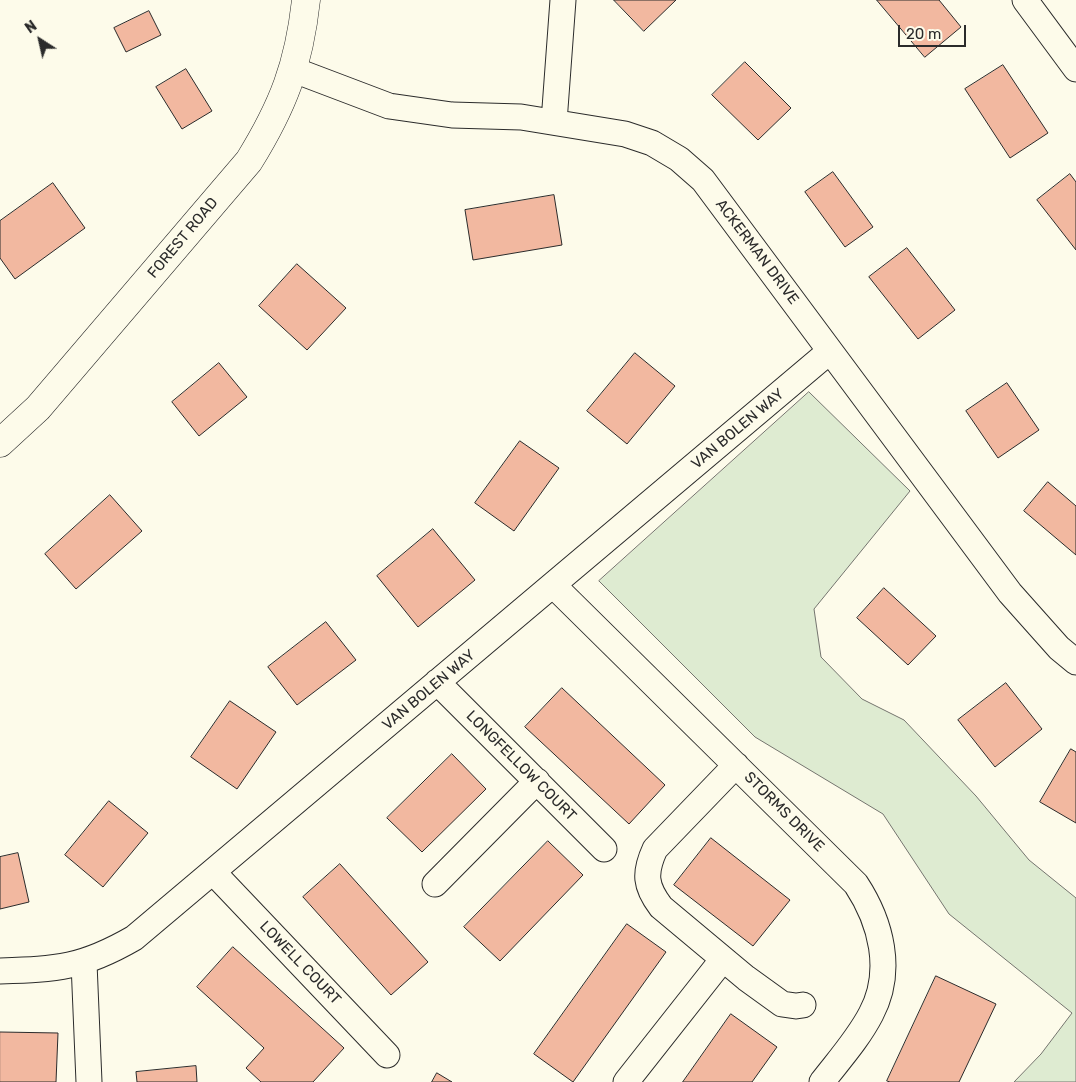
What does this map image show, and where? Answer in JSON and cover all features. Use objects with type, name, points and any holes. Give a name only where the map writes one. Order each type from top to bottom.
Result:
[{"type":"main road","name":"FOREST ROAD","points":[[0,443],[38,408],[249,161],[271,125],[294,70],[303,32],[306,0]]},
{"type":"street","points":[[554,122],[563,0]]},
{"type":"street","points":[[1025,0],[1076,69]]},
{"type":"street","name":"ACKERMAN DRIVE","points":[[294,70],[389,106],[452,115],[521,117],[625,134],[652,144],[679,159],[703,180],[1010,594],[1059,648],[1076,662]]},
{"type":"street","name":"VAN BOLEN WAY","points":[[0,970],[55,969],[84,963],[108,953],[134,938],[830,351]]},
{"type":"street","name":"STORMS DRIVE","points":[[553,585],[856,884],[870,906],[879,930],[883,958],[881,984],[872,1012],[858,1036],[822,1082]]},
{"type":"street","name":"LONGFELLOW COURT","points":[[437,682],[604,849]]},
{"type":"street","points":[[736,766],[655,850],[649,862],[647,878],[651,893],[661,907],[723,959],[782,1004],[803,1005]]},
{"type":"street","points":[[435,884],[537,781]]},
{"type":"street","name":"LOWELL COURT","points":[[213,872],[387,1055]]},
{"type":"street","points":[[626,1082],[723,959]]},
{"type":"street","points":[[84,963],[89,1082]]},
{"type":"green space","points":[[809,392],[910,491],[814,609],[821,657],[862,699],[904,720],[976,796],[1029,860],[1076,898],[1076,1082],[1014,1082],[1041,1054],[1072,1013],[949,914],[883,814],[755,737],[599,581]]},
{"type":"building","points":[[614,0],[676,0],[644,31]]},
{"type":"building","points":[[877,0],[939,0],[961,27],[925,57]]},
{"type":"building","points":[[149,11],[161,35],[126,52],[114,28]]},
{"type":"building","points":[[745,62],[791,108],[758,140],[712,95]]},
{"type":"building","points":[[1003,65],[1048,133],[1010,158],[965,89]]},
{"type":"building","points":[[186,69],[212,111],[182,129],[156,87]]},
{"type":"building","points":[[833,172],[873,227],[845,247],[805,192]]},
{"type":"building","points":[[1070,174],[1076,182],[1076,250],[1037,200]]},
{"type":"building","points":[[53,183],[85,228],[15,279],[0,258],[0,221]]},
{"type":"building","points":[[554,195],[562,245],[473,260],[465,210]]},
{"type":"building","points":[[907,248],[955,310],[918,339],[869,277]]},
{"type":"building","points":[[297,264],[346,308],[307,350],[259,306]]},
{"type":"building","points":[[635,353],[675,386],[627,444],[587,411]]},
{"type":"building","points":[[219,363],[247,397],[199,436],[172,402]]},
{"type":"building","points":[[1007,383],[1039,430],[998,458],[966,411]]},
{"type":"building","points":[[520,441],[559,468],[514,531],[475,503]]},
{"type":"building","points":[[1048,482],[1076,506],[1076,555],[1024,511]]},
{"type":"building","points":[[110,495],[142,531],[76,589],[45,554]]},
{"type":"building","points":[[433,529],[475,580],[418,627],[377,576]]},
{"type":"building","points":[[884,588],[936,636],[908,665],[857,618]]},
{"type":"building","points":[[326,622],[356,660],[297,705],[268,667]]},
{"type":"building","points":[[1006,683],[1042,729],[995,767],[958,720]]},
{"type":"building","points":[[562,688],[665,785],[629,824],[525,727]]},
{"type":"building","points":[[230,701],[276,732],[237,789],[191,757]]},
{"type":"building","points":[[1071,749],[1076,752],[1076,823],[1040,802]]},
{"type":"building","points":[[452,754],[486,789],[422,852],[387,818]]},
{"type":"building","points":[[109,801],[148,833],[103,887],[65,855]]},
{"type":"building","points":[[711,838],[790,900],[753,946],[674,885]]},
{"type":"building","points":[[548,841],[583,875],[500,961],[464,927]]},
{"type":"building","points":[[18,853],[29,902],[0,909],[0,857]]},
{"type":"building","points":[[340,864],[428,962],[391,995],[303,897]]},
{"type":"building","points":[[627,924],[666,952],[573,1082],[534,1054]]},
{"type":"building","points":[[233,947],[344,1048],[313,1082],[261,1082],[246,1068],[264,1048],[197,987]]},
{"type":"building","points":[[936,976],[996,1004],[959,1082],[887,1081]]},
{"type":"building","points":[[731,1014],[777,1047],[752,1082],[683,1082]]},
{"type":"building","points":[[0,1032],[58,1033],[56,1082],[0,1082]]},
{"type":"building","points":[[196,1066],[197,1082],[137,1082],[136,1072]]},
{"type":"building","points":[[437,1073],[452,1082],[432,1082]]}]
